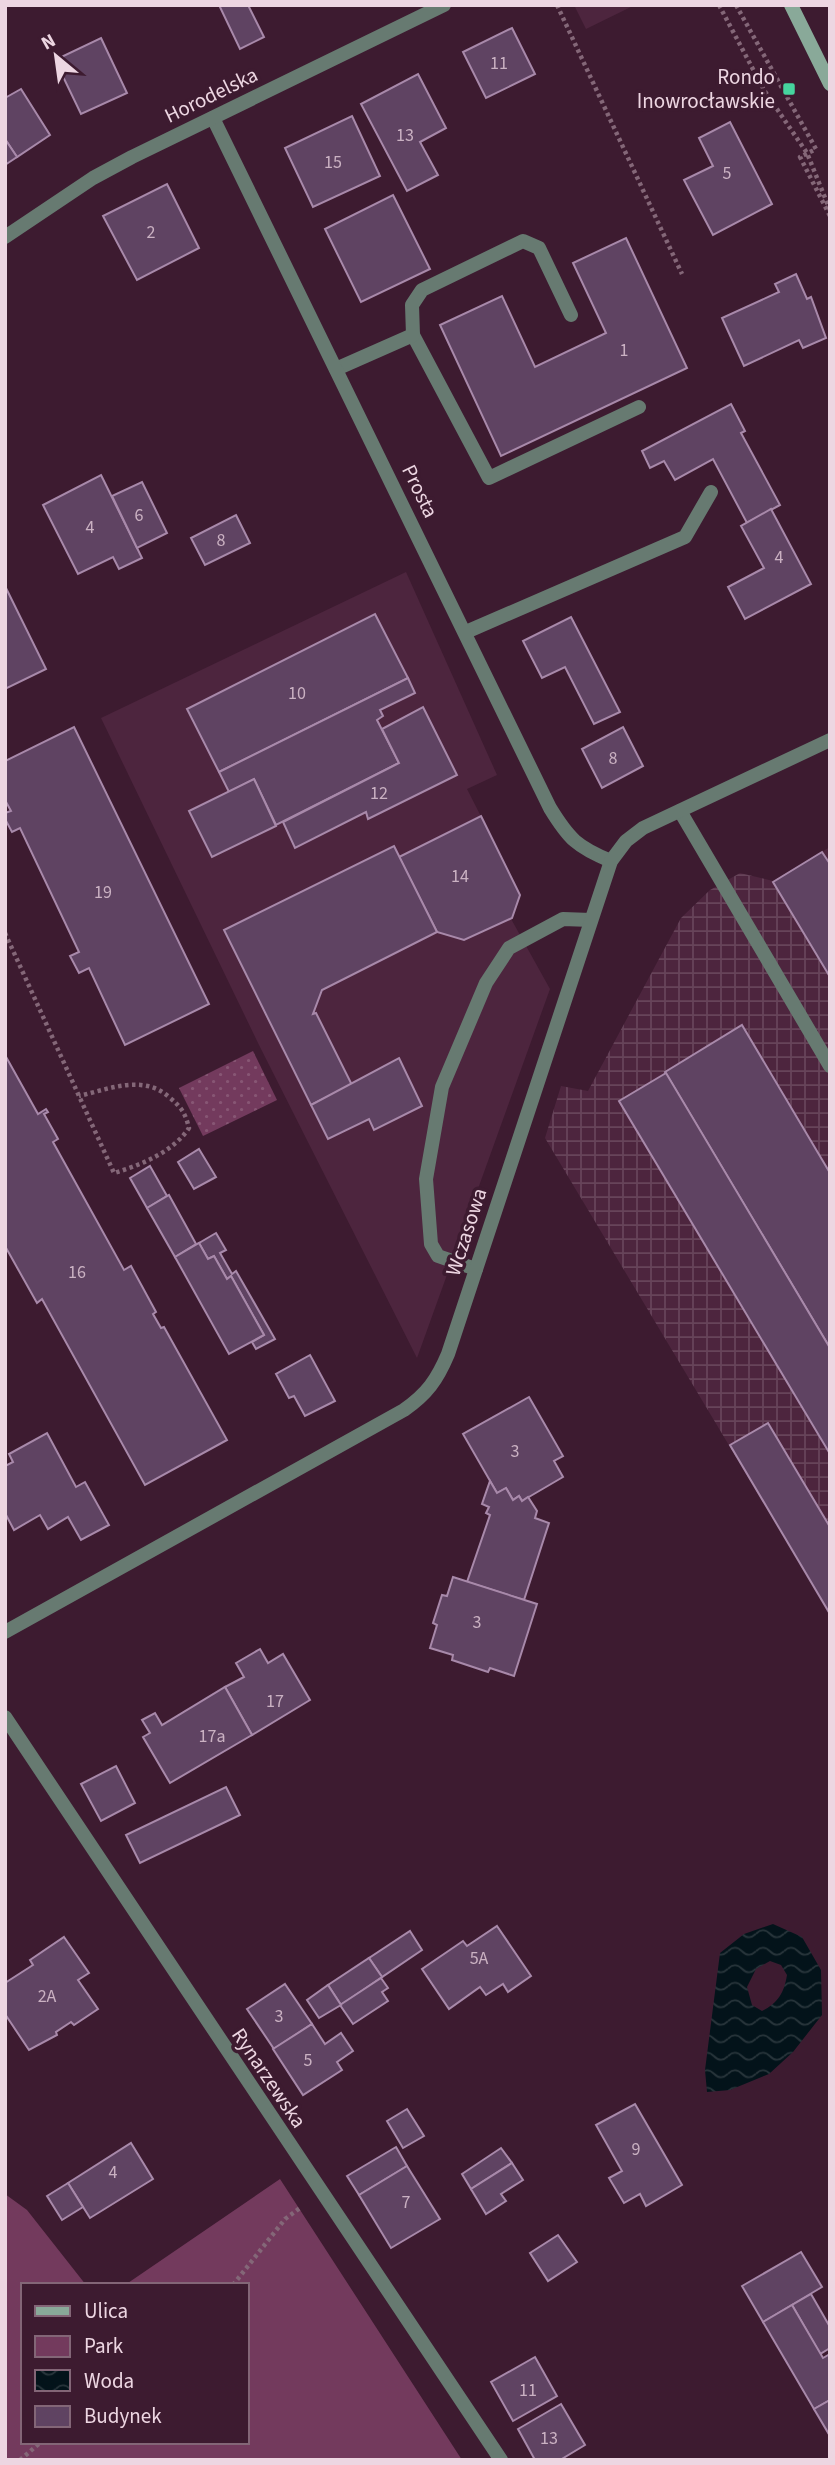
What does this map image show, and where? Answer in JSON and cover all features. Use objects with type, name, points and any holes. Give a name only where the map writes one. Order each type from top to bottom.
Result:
[{"type":"main road","points":[[791,5],[830,84]]},
{"type":"street","name":"Horodelska","points":[[5,237],[93,178],[444,5]]},
{"type":"street","name":"Prosta","points":[[213,118],[550,808],[565,833],[580,849],[611,861]]},
{"type":"street","points":[[572,315],[539,248],[523,241],[422,290],[412,305],[412,335],[489,478],[639,407]]},
{"type":"street","points":[[336,369],[412,335]]},
{"type":"street","points":[[466,632],[685,537],[711,492]]},
{"type":"street","name":"Wczasowa","points":[[5,1632],[404,1410],[426,1395],[438,1380],[448,1354],[611,861],[626,841],[643,828],[830,740]]},
{"type":"street","points":[[680,811],[830,1066]]},
{"type":"street","points":[[476,1269],[438,1256],[431,1244],[426,1179],[442,1087],[486,983],[509,948],[564,919],[591,920]]},
{"type":"street","name":"Rynarzewska","points":[[5,1717],[321,2194],[502,2460]]},
{"type":"path","points":[[557,5],[682,274]]},
{"type":"path","points":[[719,5],[764,90],[807,153],[830,209]]},
{"type":"path","points":[[736,5],[816,149],[800,157],[830,216]]},
{"type":"path","points":[[5,933],[79,1096],[114,1173],[135,1167],[180,1142],[188,1128],[185,1111],[159,1088],[136,1083],[79,1096]]},
{"type":"path","points":[[235,2283],[285,2219],[321,2194]]},
{"type":"path","points":[[20,2460],[39,2444]]},
{"type":"shaded area","points":[[574,5],[635,5],[586,29]]},
{"type":"shaded area","points":[[406,572],[497,775],[467,789],[519,891],[510,917],[550,989],[417,1358],[259,1045],[101,718]]},
{"type":"shaded area","points":[[830,847],[830,1614],[545,1138],[561,1086],[588,1091],[681,918],[710,890],[740,873],[773,881]]},
{"type":"green space","points":[[253,1051],[277,1100],[203,1136],[179,1088]]},
{"type":"green space","points":[[280,2179],[462,2460],[5,2460],[5,2194],[27,2210],[84,2283],[21,2283],[21,2444],[248,2444],[248,2283],[128,2283]]},
{"type":"water","points":[[773,1924],[802,1937],[821,1970],[822,2015],[793,2052],[769,2074],[730,2090],[707,2092],[705,2070],[720,1953],[744,1934]],"holes":[[[770,1961],[781,1965],[787,1975],[782,1992],[772,2005],[762,2011],[752,2005],[747,1987],[756,1969]]]},
{"type":"building","points":[[219,5],[248,5],[264,37],[240,49]]},
{"type":"building","points":[[512,28],[535,74],[486,98],[463,52]]},
{"type":"building","points":[[101,38],[127,93],[81,114],[55,60]]},
{"type":"building","points":[[418,74],[446,128],[420,142],[438,175],[407,191],[361,104]]},
{"type":"building","points":[[21,89],[50,135],[17,157],[5,139],[5,98]]},
{"type":"building","points":[[352,116],[380,176],[313,207],[285,148]]},
{"type":"building","points":[[730,122],[772,204],[713,235],[684,180],[713,166],[699,138]]},
{"type":"building","points":[[5,139],[17,157],[5,165]]},
{"type":"building","points":[[167,184],[199,248],[137,280],[103,216]]},
{"type":"building","points":[[393,195],[430,269],[361,302],[325,229]]},
{"type":"building","points":[[626,238],[687,368],[501,456],[440,325],[502,296],[535,367],[606,333],[573,263]]},
{"type":"building","points":[[796,274],[807,299],[811,297],[826,338],[803,348],[799,340],[744,366],[722,318],[779,292],[775,284]]},
{"type":"building","points":[[731,404],[745,431],[741,433],[780,505],[747,523],[713,459],[675,480],[664,461],[650,468],[642,451]]},
{"type":"building","points":[[101,475],[142,558],[119,569],[113,557],[78,574],[43,505]]},
{"type":"building","points":[[142,482],[167,533],[137,548],[112,496]]},
{"type":"building","points":[[771,509],[811,584],[745,619],[728,587],[764,568],[741,526]]},
{"type":"building","points":[[236,515],[250,543],[205,565],[191,538]]},
{"type":"building","points":[[5,586],[46,669],[5,689]]},
{"type":"building","points":[[375,614],[408,678],[219,772],[187,709]]},
{"type":"building","points":[[571,617],[620,712],[594,724],[565,667],[542,678],[523,641]]},
{"type":"building","points":[[408,678],[415,693],[380,710],[383,716],[377,720],[399,763],[276,825],[254,779],[229,792],[219,772]]},
{"type":"building","points":[[423,707],[457,775],[368,819],[366,812],[295,848],[283,822],[399,763],[382,729]]},
{"type":"building","points":[[74,727],[209,1004],[125,1045],[89,968],[79,973],[70,956],[79,952],[20,828],[12,832],[5,819],[5,813],[11,811],[5,800],[5,761]]},
{"type":"building","points":[[623,727],[643,766],[602,788],[582,749]]},
{"type":"building","points":[[254,779],[276,826],[212,857],[189,811]]},
{"type":"building","points":[[481,816],[520,895],[512,918],[464,940],[437,932],[399,857]]},
{"type":"building","points":[[394,846],[437,932],[322,990],[313,1014],[316,1013],[352,1085],[311,1105],[224,930]]},
{"type":"building","points":[[822,852],[830,864],[830,977],[773,882]]},
{"type":"building","points":[[742,1025],[830,1173],[830,1348],[665,1072]]},
{"type":"building","points":[[5,1055],[38,1114],[46,1109],[48,1112],[44,1114],[58,1139],[53,1142],[124,1270],[131,1266],[156,1312],[153,1314],[161,1328],[164,1327],[227,1440],[145,1485],[42,1299],[37,1303],[5,1246]]},
{"type":"building","points":[[399,1058],[422,1106],[374,1130],[369,1119],[328,1139],[311,1105]]},
{"type":"building","points":[[666,1073],[830,1348],[830,1454],[619,1101]]},
{"type":"building","points":[[199,1149],[216,1177],[194,1189],[178,1162]]},
{"type":"building","points":[[150,1166],[167,1196],[147,1208],[130,1178]]},
{"type":"building","points":[[169,1195],[196,1244],[175,1257],[147,1208]]},
{"type":"building","points":[[216,1233],[226,1250],[220,1253],[232,1274],[236,1271],[275,1339],[256,1349],[252,1342],[264,1335],[231,1276],[227,1279],[214,1256],[208,1259],[199,1243]]},
{"type":"building","points":[[199,1243],[208,1259],[214,1256],[227,1279],[231,1276],[264,1335],[229,1354],[175,1257]]},
{"type":"building","points":[[310,1355],[335,1401],[305,1416],[294,1396],[289,1398],[276,1374]]},
{"type":"building","points":[[529,1397],[563,1456],[554,1461],[563,1477],[522,1501],[519,1496],[513,1500],[506,1488],[497,1493],[463,1434]]},
{"type":"building","points":[[768,1423],[830,1527],[830,1614],[730,1445]]},
{"type":"building","points":[[47,1433],[76,1487],[85,1482],[109,1525],[81,1540],[68,1517],[48,1529],[40,1515],[14,1530],[5,1513],[5,1466],[13,1462],[9,1454]]},
{"type":"building","points":[[490,1481],[497,1493],[506,1488],[513,1500],[519,1496],[522,1501],[528,1497],[537,1511],[535,1518],[549,1523],[524,1600],[467,1582],[490,1515],[486,1513],[489,1507],[482,1504]]},
{"type":"building","points":[[453,1577],[537,1604],[514,1676],[490,1668],[488,1672],[452,1660],[453,1655],[430,1648],[437,1625],[433,1623],[442,1595],[447,1596]]},
{"type":"building","points":[[260,1649],[268,1663],[283,1654],[310,1700],[252,1735],[225,1687],[244,1677],[236,1663]]},
{"type":"building","points":[[225,1687],[252,1735],[170,1783],[143,1737],[150,1733],[142,1720],[155,1713],[162,1725]]},
{"type":"building","points":[[116,1766],[135,1803],[101,1821],[81,1784]]},
{"type":"building","points":[[226,1787],[240,1815],[140,1863],[126,1835]]},
{"type":"building","points":[[497,1926],[531,1976],[508,1992],[503,1984],[486,1995],[480,1987],[449,2009],[422,1969],[463,1941],[467,1946]]},
{"type":"building","points":[[410,1931],[422,1950],[382,1977],[369,1958]]},
{"type":"building","points":[[64,1937],[89,1973],[78,1980],[98,2009],[74,2025],[71,2022],[56,2032],[57,2035],[29,2050],[5,2014],[5,1983],[33,1965],[30,1960]]},
{"type":"building","points":[[369,1958],[382,1977],[341,2005],[328,1985]]},
{"type":"building","points":[[381,1978],[388,1988],[382,1992],[388,2001],[353,2024],[340,2005]]},
{"type":"building","points":[[285,1984],[312,2024],[274,2049],[247,2009]]},
{"type":"building","points":[[328,1985],[341,2005],[319,2018],[307,2000]]},
{"type":"building","points":[[312,2024],[325,2044],[341,2033],[353,2051],[337,2062],[342,2070],[303,2095],[273,2049]]},
{"type":"building","points":[[635,2104],[682,2185],[646,2206],[640,2194],[624,2203],[609,2178],[622,2171],[596,2125]]},
{"type":"building","points":[[407,2109],[424,2136],[403,2148],[387,2121]]},
{"type":"building","points":[[131,2143],[153,2179],[90,2218],[68,2183]]},
{"type":"building","points":[[396,2147],[407,2166],[359,2195],[347,2176]]},
{"type":"building","points":[[501,2148],[512,2163],[471,2189],[462,2174]]},
{"type":"building","points":[[512,2163],[523,2180],[501,2194],[506,2201],[486,2214],[471,2189]]},
{"type":"building","points":[[407,2166],[440,2219],[391,2248],[359,2195]]},
{"type":"building","points":[[68,2183],[83,2207],[62,2220],[47,2196]]},
{"type":"building","points":[[558,2235],[577,2262],[548,2281],[530,2253]]},
{"type":"building","points":[[801,2252],[822,2287],[763,2322],[742,2286]]},
{"type":"building","points":[[811,2294],[830,2327],[830,2348],[820,2354],[792,2305]]},
{"type":"building","points":[[792,2305],[823,2358],[830,2354],[830,2400],[814,2409],[763,2322]]},
{"type":"building","points":[[535,2357],[557,2396],[513,2421],[491,2382]]},
{"type":"building","points":[[830,2400],[830,2436],[814,2409]]},
{"type":"building","points":[[561,2404],[585,2445],[560,2460],[535,2460],[518,2429]]},
{"type":"place","name":"Rondo Inowrocławskie","points":[[789,89]]}]
